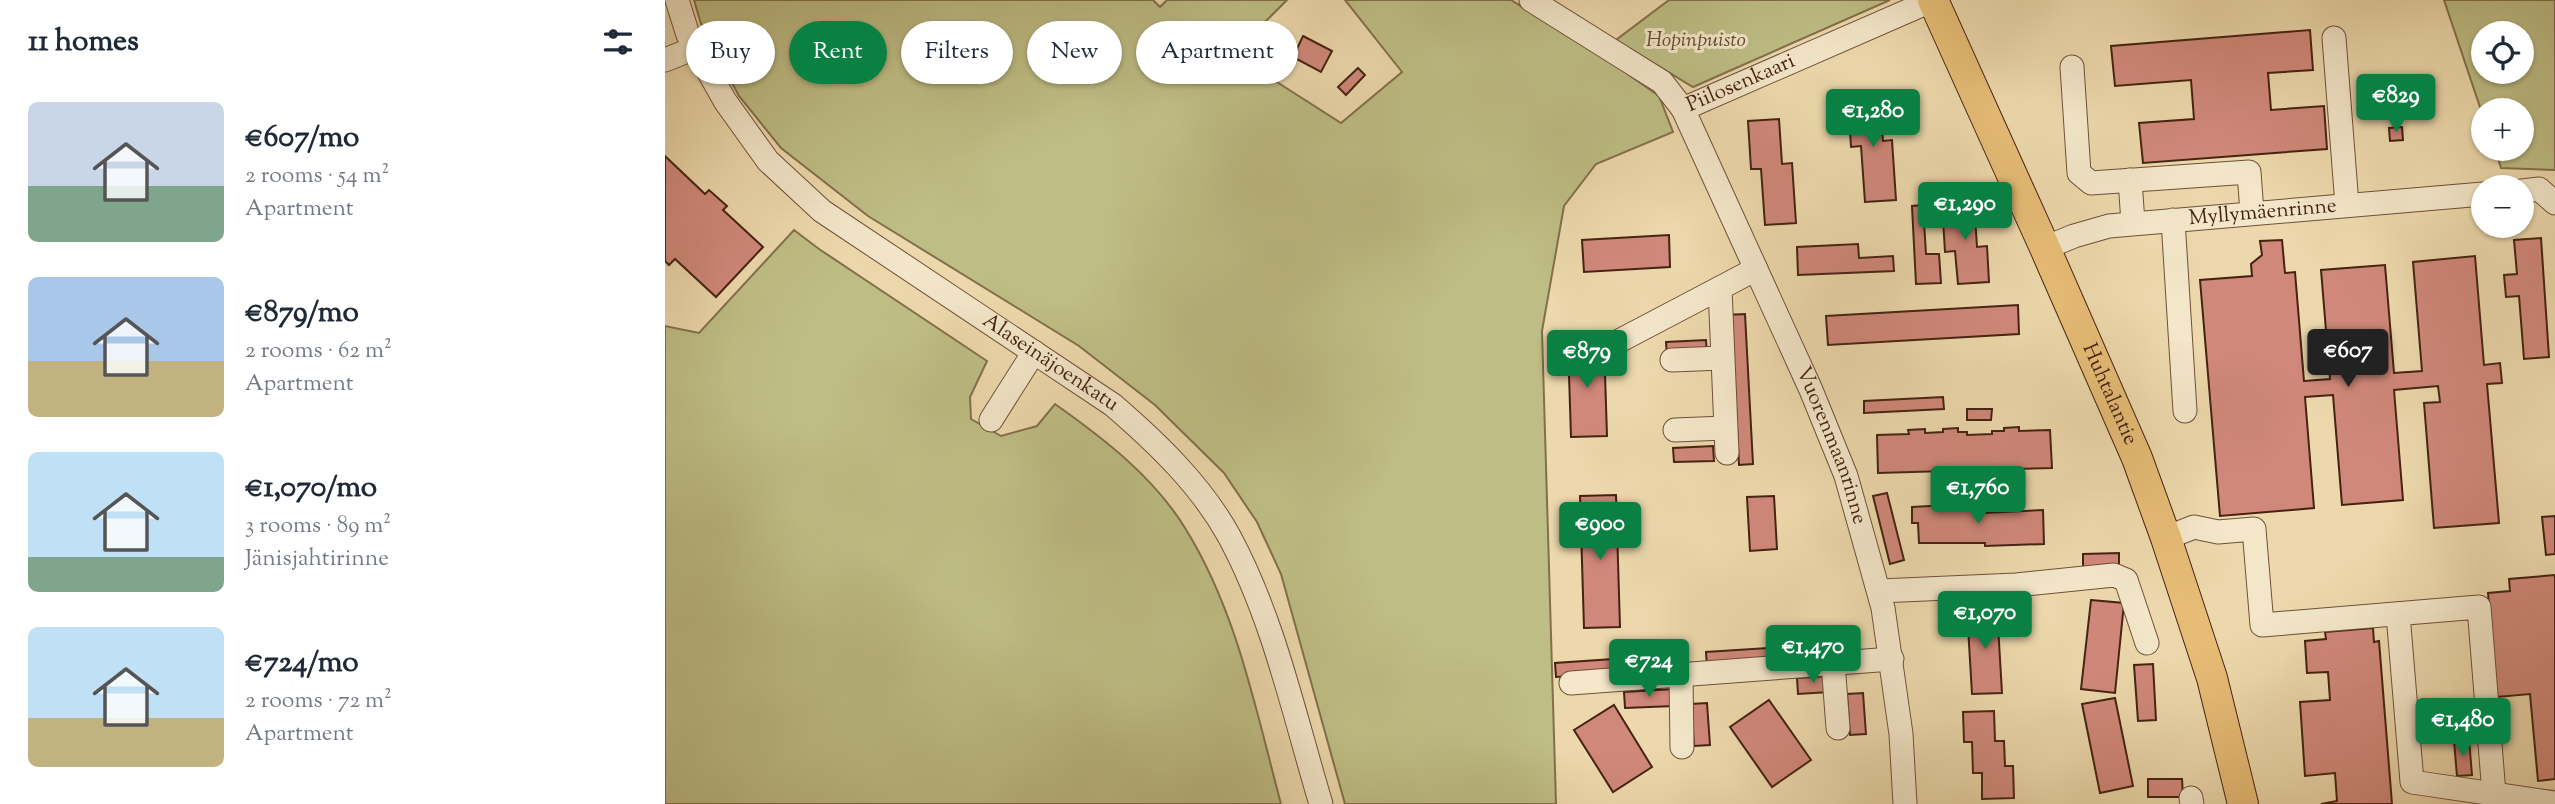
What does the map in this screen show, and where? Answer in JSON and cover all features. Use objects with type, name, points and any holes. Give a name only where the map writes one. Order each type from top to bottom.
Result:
[{"type":"main road","name":"Huhtalantie","points":[[1933,0],[2107,387],[2166,538],[2212,678],[2243,804]]},
{"type":"street","name":"Alaseinäjoenkatu","points":[[677,0],[686,29]]},
{"type":"street","name":"Piilosenkaari","points":[[1531,0],[1662,82],[1683,109],[1933,0]]},
{"type":"street","points":[[2334,38],[2347,205]]},
{"type":"street","points":[[665,60],[686,52]]},
{"type":"street","points":[[2072,67],[2078,173],[2091,183],[2249,172],[2252,213]]},
{"type":"street","name":"Alaseinäjoenkatu","points":[[715,84],[768,162],[822,211],[1113,405],[1155,441],[1198,491],[1228,535],[1249,578],[1270,634],[1321,804]]},
{"type":"street","name":"Vuorenmaanrinne","points":[[1683,109],[1811,390],[1846,476],[1879,591],[1892,659],[1901,734],[1905,804]]},
{"type":"street","points":[[2130,180],[2133,223]]},
{"type":"street","name":"Myllymäenrinne","points":[[2045,248],[2084,233],[2133,223],[2471,195]]},
{"type":"street","points":[[2173,220],[2185,411]]},
{"type":"street","points":[[1621,340],[1756,270]]},
{"type":"street","points":[[1720,288],[1727,453]]},
{"type":"street","points":[[991,420],[1034,352]]},
{"type":"street","points":[[1672,360],[1722,358]]},
{"type":"street","points":[[1675,430],[1725,428]]},
{"type":"street","points":[[2166,538],[2194,527],[2218,532],[2254,529],[2262,625],[2479,607],[2494,794]]},
{"type":"street","points":[[1879,591],[2114,575],[2126,580],[2147,643]]},
{"type":"street","points":[[2398,614],[2412,782],[2555,803]]},
{"type":"street","points":[[1571,683],[1892,659]]},
{"type":"street","points":[[1833,663],[1838,728]]},
{"type":"street","points":[[1681,675],[1682,747]]},
{"type":"green space","points":[[694,0],[1153,0],[1160,7],[1167,0],[1287,0],[1266,21],[1136,21],[1136,84],[1280,84],[1341,123],[1402,72],[1345,0],[1511,0],[1602,56],[1659,96],[1673,132],[1596,164],[1564,206],[1542,331],[1556,804],[1345,804],[1281,574],[1257,522],[1224,473],[1155,405],[1079,346],[868,216],[781,148],[739,96],[733,84],[775,84],[775,21],[700,21]]},
{"type":"green space","name":"Hopinpuisto","points":[[1669,0],[1890,0],[1693,87],[1616,40]]},
{"type":"green space","points":[[2444,0],[2555,0],[2555,170],[2501,168],[2499,161],[2534,161],[2534,98],[2477,98],[2472,84],[2534,84],[2534,21],[2471,21],[2471,80]]},
{"type":"green space","points":[[794,230],[987,361],[970,397],[971,419],[1001,436],[1037,426],[1055,404],[1109,445],[1158,492],[1185,528],[1203,560],[1232,627],[1281,804],[665,804],[665,326],[699,333]]},
{"type":"building","points":[[2310,30],[2313,70],[2268,73],[2271,110],[2324,106],[2327,149],[2143,163],[2139,123],[2194,119],[2191,80],[2115,86],[2111,46]]},
{"type":"building","points":[[1303,36],[1332,51],[1321,72],[1298,60],[1298,46]]},
{"type":"building","points":[[1358,68],[1365,75],[1346,95],[1338,87]]},
{"type":"building","points":[[1879,96],[1883,141],[1892,140],[1896,200],[1865,202],[1861,146],[1851,147],[1848,98]]},
{"type":"building","points":[[1779,119],[1782,164],[1792,163],[1796,223],[1765,225],[1761,169],[1751,169],[1748,121]]},
{"type":"building","points":[[2402,127],[2403,140],[2390,141],[2389,128]]},
{"type":"building","points":[[665,156],[705,194],[709,190],[727,206],[723,210],[763,247],[716,297],[675,259],[669,265],[665,261]]},
{"type":"building","points":[[1974,201],[1977,247],[1987,246],[1989,282],[1958,284],[1955,251],[1945,252],[1942,203]]},
{"type":"building","points":[[1923,205],[1926,254],[1939,254],[1941,283],[1916,284],[1912,206]]},
{"type":"building","points":[[1669,235],[1670,267],[1584,272],[1582,240]]},
{"type":"building","points":[[2541,238],[2549,357],[2524,359],[2519,296],[2506,297],[2504,275],[2517,274],[2514,240]]},
{"type":"building","points":[[2282,240],[2285,273],[2295,272],[2304,381],[2330,379],[2321,270],[2385,265],[2394,373],[2422,371],[2413,262],[2475,256],[2484,365],[2500,363],[2502,383],[2487,384],[2499,523],[2434,528],[2424,403],[2440,402],[2438,386],[2394,390],[2403,500],[2342,505],[2333,395],[2305,397],[2314,508],[2220,516],[2200,280],[2252,276],[2251,264],[2262,255],[2260,241]]},
{"type":"building","points":[[1858,244],[1859,258],[1893,256],[1894,271],[1798,275],[1797,247]]},
{"type":"building","points":[[2018,305],[2019,334],[1828,345],[1826,316]]},
{"type":"building","points":[[1745,314],[1753,464],[1739,465],[1732,327],[1727,315]]},
{"type":"building","points":[[1706,340],[1707,354],[1667,356],[1666,342]]},
{"type":"building","points":[[1604,343],[1607,436],[1571,437],[1568,344]]},
{"type":"building","points":[[1943,397],[1944,409],[1864,413],[1864,401]]},
{"type":"building","points":[[1967,409],[1992,409],[1991,420],[1967,420]]},
{"type":"building","points":[[2019,427],[2019,431],[2050,430],[2052,468],[1878,473],[1877,435],[1909,434],[1908,430],[1925,429],[1925,433],[1943,432],[1943,429],[1958,428],[1958,432],[1967,432],[1967,435],[1992,434],[1992,431]]},
{"type":"building","points":[[1713,446],[1714,461],[1674,462],[1673,448]]},
{"type":"building","points":[[1887,493],[1904,560],[1890,564],[1873,496]]},
{"type":"building","points":[[1616,495],[1620,627],[1584,628],[1580,496]]},
{"type":"building","points":[[1774,496],[1777,549],[1750,551],[1747,497]]},
{"type":"building","points":[[1949,505],[1949,510],[1983,508],[1983,513],[2043,510],[2044,544],[1985,546],[1985,543],[1919,543],[1918,523],[1912,523],[1912,507]]},
{"type":"building","points":[[2555,516],[2555,554],[2546,555],[2542,517]]},
{"type":"building","points":[[2119,553],[2119,568],[2083,569],[2083,554]]},
{"type":"building","points":[[2555,575],[2555,779],[2538,781],[2530,694],[2497,697],[2488,593],[2510,591],[2509,579]]},
{"type":"building","points":[[2091,600],[2124,603],[2115,693],[2081,689]]},
{"type":"building","points":[[1997,608],[2002,693],[1972,694],[1967,610]]},
{"type":"building","points":[[2373,628],[2374,642],[2379,641],[2392,804],[2321,804],[2337,801],[2335,773],[2305,776],[2300,702],[2330,700],[2328,672],[2307,673],[2305,641],[2326,639],[2325,632]]},
{"type":"building","points":[[1831,644],[1832,659],[1707,667],[1706,652]]},
{"type":"building","points":[[1687,654],[1688,669],[1556,677],[1555,663]]},
{"type":"building","points":[[2153,664],[2156,720],[2138,721],[2134,665]]},
{"type":"building","points":[[1828,676],[1829,692],[1798,694],[1797,678]]},
{"type":"building","points":[[1673,689],[1674,706],[1625,708],[1624,692]]},
{"type":"building","points":[[1863,693],[1866,734],[1850,735],[1847,694]]},
{"type":"building","points":[[2115,698],[2133,786],[2100,793],[2082,704]]},
{"type":"building","points":[[1769,700],[1811,760],[1772,787],[1730,727]]},
{"type":"building","points":[[1707,703],[1710,745],[1694,746],[1691,704]]},
{"type":"building","points":[[1614,705],[1652,767],[1613,792],[1574,730]]},
{"type":"building","points":[[1994,711],[1995,741],[2004,741],[2005,766],[2013,766],[2014,798],[1982,799],[1982,773],[1973,773],[1972,742],[1964,742],[1963,712]]},
{"type":"building","points":[[2469,739],[2472,775],[2457,776],[2454,741]]},
{"type":"building","points":[[2148,779],[2182,779],[2183,797],[2148,797]]}]
